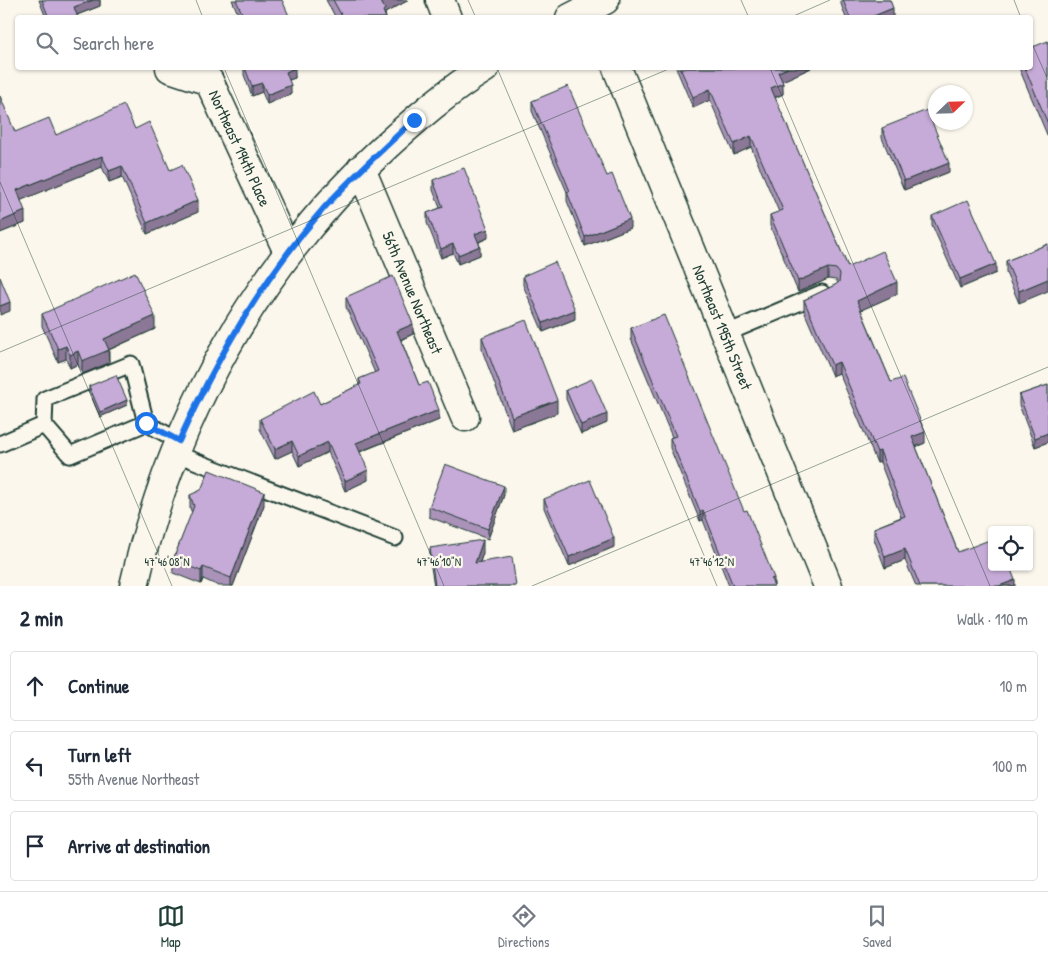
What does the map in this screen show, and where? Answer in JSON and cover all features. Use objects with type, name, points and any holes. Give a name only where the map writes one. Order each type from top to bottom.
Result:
[{"type":"street","points":[[440,0],[446,15]]},
{"type":"street","name":"Northeast 194th Place","points":[[176,70],[208,81],[288,252]]},
{"type":"street","points":[[134,586],[145,540],[176,447],[224,349],[288,252],[324,208],[361,169],[414,120],[476,70]]},
{"type":"street","name":"Northeast 195th Street","points":[[618,70],[727,333],[828,586]]},
{"type":"street","name":"56th Avenue Northeast","points":[[361,169],[466,417]]},
{"type":"lane","points":[[727,333],[831,288]]},
{"type":"lane","points":[[146,423],[70,455],[44,425],[45,399],[131,364],[146,423],[176,447],[395,538]]},
{"type":"lane","points":[[0,444],[44,425]]},
{"type":"building","points":[[42,0],[93,0],[74,7],[77,15],[48,15]]},
{"type":"building","points":[[236,0],[282,0],[289,15],[243,15]]},
{"type":"building","points":[[333,0],[385,0],[381,2],[385,9],[383,11],[385,15],[341,15]]},
{"type":"building","points":[[843,0],[890,0],[893,8],[876,15],[849,15]]},
{"type":"building","points":[[1048,41],[1048,124],[1026,70],[1033,70],[1033,47]]},
{"type":"building","points":[[246,70],[290,70],[286,72],[291,85],[267,95],[262,83],[252,86]]},
{"type":"building","points":[[681,70],[783,70],[778,72],[783,83],[771,88],[848,267],[883,251],[897,282],[857,301],[891,382],[903,378],[925,432],[912,437],[958,552],[988,541],[988,571],[1012,571],[1015,580],[999,586],[920,586],[905,549],[885,557],[874,528],[905,516],[880,451],[877,452],[839,362],[832,365],[804,300],[835,285],[839,282],[840,274],[836,269],[828,268],[798,281],[770,215],[783,210],[751,136],[734,144],[710,89],[693,97]]},
{"type":"building","points":[[568,86],[607,176],[612,174],[630,219],[585,237],[567,192],[570,191],[532,101]]},
{"type":"building","points":[[0,96],[15,132],[49,118],[56,135],[124,105],[135,129],[149,122],[170,170],[182,165],[198,200],[147,223],[122,166],[109,171],[102,156],[17,190],[25,211],[0,222]]},
{"type":"building","points":[[927,110],[928,130],[935,130],[949,163],[904,181],[882,128]]},
{"type":"building","points":[[464,168],[488,229],[475,234],[480,246],[458,255],[453,244],[441,249],[427,213],[443,207],[433,180]]},
{"type":"building","points":[[968,200],[996,264],[960,279],[932,216]]},
{"type":"building","points":[[1048,244],[1048,279],[1019,291],[1006,261]]},
{"type":"building","points":[[555,262],[575,310],[543,323],[523,276]]},
{"type":"building","points":[[135,272],[155,316],[104,339],[109,350],[82,361],[78,351],[70,355],[66,346],[58,349],[42,314]]},
{"type":"building","points":[[393,276],[413,324],[397,331],[419,385],[428,382],[439,410],[356,443],[368,470],[345,481],[328,442],[299,456],[292,441],[275,449],[260,419],[314,391],[320,404],[361,384],[359,379],[378,371],[346,297]]},
{"type":"building","points":[[0,277],[10,302],[0,306]]},
{"type":"building","points":[[664,315],[744,511],[747,510],[774,578],[771,579],[774,586],[733,586],[703,510],[700,511],[670,438],[676,436],[631,328]]},
{"type":"building","points":[[526,320],[557,400],[512,417],[482,337]]},
{"type":"building","points":[[116,375],[127,400],[100,412],[89,386]]},
{"type":"building","points":[[592,379],[607,414],[581,425],[566,390]]},
{"type":"building","points":[[1048,385],[1048,433],[1035,438],[1019,395]]},
{"type":"building","points":[[445,464],[504,486],[488,529],[429,507]]},
{"type":"building","points":[[209,470],[264,492],[231,578],[203,567],[201,571],[173,560],[194,506],[190,495],[201,490]]},
{"type":"building","points":[[590,480],[614,538],[569,557],[544,499]]},
{"type":"building","points":[[483,540],[475,563],[512,557],[516,586],[435,586],[430,548]]},
{"type":"route","points":[[146,423],[179,441],[199,396],[224,349],[255,298],[288,252],[324,208],[361,169],[414,120]]}]
